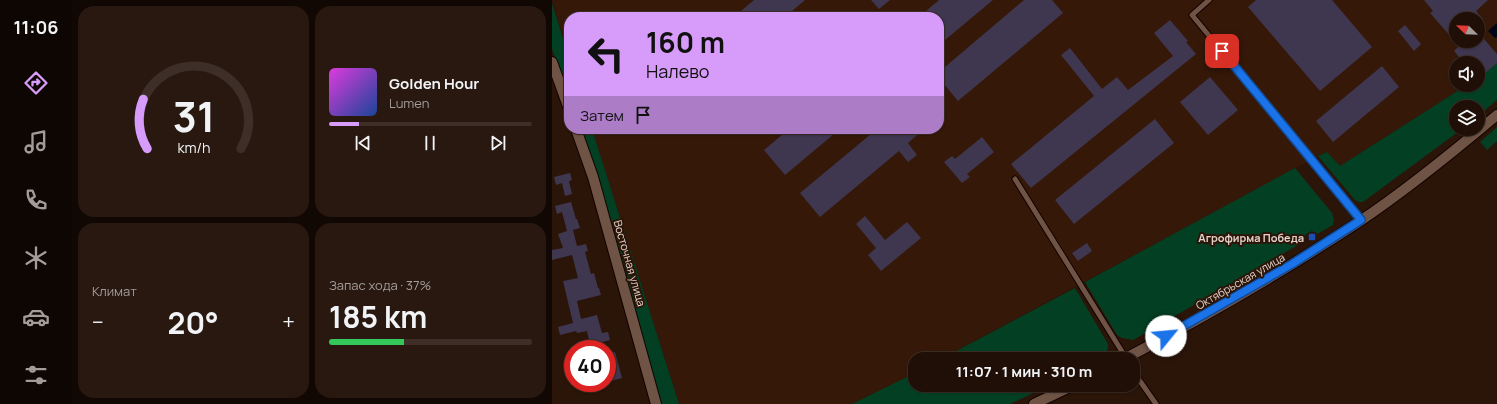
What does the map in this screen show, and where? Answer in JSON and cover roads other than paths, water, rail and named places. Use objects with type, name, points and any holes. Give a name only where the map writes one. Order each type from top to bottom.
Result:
[{"type":"street","points":[[552,62],[564,95]]},
{"type":"street","name":"Октябрьская улица","points":[[1138,352],[1279,272],[1361,220],[1403,190],[1497,115]]},
{"type":"street","name":"Восточная улица","points":[[578,134],[593,177],[656,404]]},
{"type":"street","points":[[1034,404],[1055,399],[1064,392]]},
{"type":"lane","points":[[1209,0],[1192,15],[1361,220]]},
{"type":"lane","points":[[1015,179],[1121,352]]},
{"type":"lane","points":[[1140,380],[1156,404]]},
{"type":"water","points":[[1497,23],[1497,37],[1495,38],[1488,31]]},
{"type":"place","name":"Агрофирма Победа","points":[[1312,237]]}]
